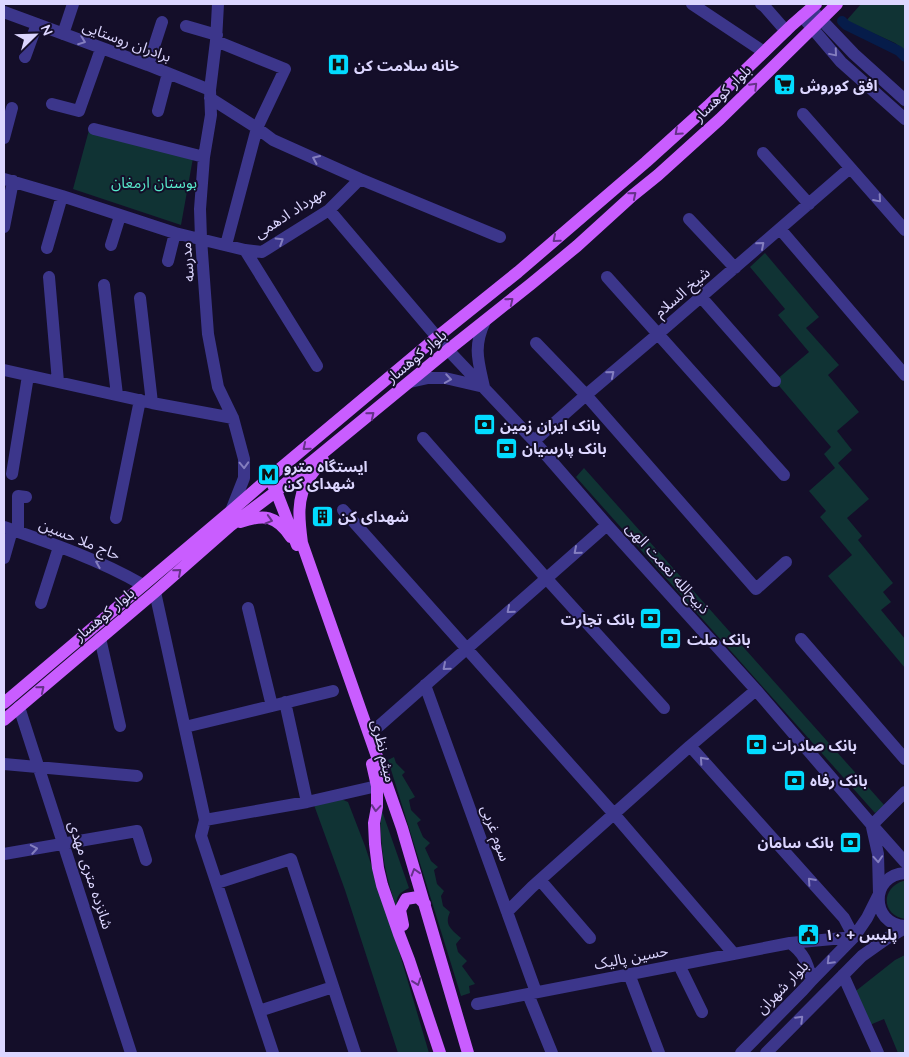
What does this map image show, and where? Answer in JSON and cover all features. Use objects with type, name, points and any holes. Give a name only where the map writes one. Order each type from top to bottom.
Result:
[{"type":"main road","name":"بلوار کوهسار","points":[[4,720],[230,526],[276,491],[577,246],[720,119],[837,4]]},
{"type":"main road","name":"بلوار کوهسار","points":[[4,702],[437,337],[518,272],[708,106],[810,10]]},
{"type":"main road","points":[[333,445],[304,487],[299,504],[299,524],[302,543],[402,828],[468,1053]]},
{"type":"main road","name":"میثم نظری","points":[[269,478],[298,547],[368,743],[377,786],[377,807],[374,823],[378,868],[382,885],[410,960],[440,1053]]},
{"type":"main road","points":[[230,526],[250,519],[270,517],[287,531],[298,547]]},
{"type":"main road","points":[[410,960],[400,910],[406,899],[418,897],[425,904]]},
{"type":"street","points":[[63,34],[73,4]]},
{"type":"street","name":"مدرسه","points":[[218,4],[210,94],[211,115],[204,157],[200,209],[210,343],[218,386],[233,418],[244,459],[244,478],[231,511]]},
{"type":"street","points":[[692,4],[764,52]]},
{"type":"street","points":[[761,4],[786,32]]},
{"type":"street","name":"برادران روستایی","points":[[10,10],[37,24],[148,65],[210,94]]},
{"type":"street","points":[[810,10],[841,62],[905,120]]},
{"type":"street","points":[[148,65],[162,22]]},
{"type":"street","points":[[25,57],[37,24]]},
{"type":"street","points":[[817,24],[905,100]]},
{"type":"street","points":[[186,26],[285,69],[257,128],[226,245]]},
{"type":"street","points":[[52,104],[79,111],[102,49]]},
{"type":"street","points":[[158,111],[168,74]]},
{"type":"street","name":"مهرداد ادهمی","points":[[210,94],[273,140],[360,179],[500,237]]},
{"type":"street","points":[[4,138],[12,108]]},
{"type":"street","points":[[803,114],[905,230]]},
{"type":"street","points":[[94,129],[204,157]]},
{"type":"street","points":[[763,153],[809,204]]},
{"type":"street","name":"شیخ السلام","points":[[534,440],[850,168]]},
{"type":"street","name":"مهرداد ادهمی","points":[[8,180],[175,233],[245,250],[262,252],[329,210],[360,179]]},
{"type":"street","points":[[4,227],[8,180]]},
{"type":"street","points":[[48,248],[62,196]]},
{"type":"street","name":"ذبیح‌الله نعمت الهی","points":[[329,210],[448,350],[534,440],[756,690],[905,862]]},
{"type":"street","points":[[111,245],[120,216]]},
{"type":"street","points":[[689,219],[735,268]]},
{"type":"street","points":[[780,229],[905,375]]},
{"type":"street","points":[[168,261],[175,233]]},
{"type":"street","points":[[245,250],[317,366]]},
{"type":"street","points":[[49,277],[58,382]]},
{"type":"street","points":[[607,277],[784,475]]},
{"type":"street","points":[[104,285],[117,395]]},
{"type":"street","points":[[701,297],[775,381]]},
{"type":"street","points":[[116,518],[146,402],[140,298]]},
{"type":"street","points":[[410,382],[428,378],[445,378],[484,387],[477,348],[479,333],[485,321]]},
{"type":"street","points":[[536,343],[586,394],[756,589],[786,562]]},
{"type":"street","points":[[4,370],[146,402],[233,418]]},
{"type":"street","points":[[12,474],[28,376]]},
{"type":"street","points":[[424,438],[546,578],[664,708]]},
{"type":"street","points":[[4,558],[18,496],[26,497]]},
{"type":"street","points":[[343,510],[614,814],[734,954]]},
{"type":"street","points":[[379,726],[608,525]]},
{"type":"street","name":"حاج ملا حسین","points":[[11,530],[115,570],[142,586]]},
{"type":"street","points":[[41,603],[59,547]]},
{"type":"street","points":[[155,592],[205,820],[201,836],[273,1053]]},
{"type":"street","points":[[248,608],[272,706]]},
{"type":"street","points":[[100,638],[120,726]]},
{"type":"street","points":[[801,639],[905,759]]},
{"type":"street","name":"سوم غربی","points":[[425,685],[507,912],[552,1053]]},
{"type":"street","points":[[507,912],[540,880],[690,746],[756,690]]},
{"type":"street","points":[[185,727],[333,691]]},
{"type":"street","points":[[285,702],[307,802]]},
{"type":"street","name":"شانزده متری مهدی","points":[[20,707],[131,1053]]},
{"type":"street","points":[[690,746],[844,918],[854,937]]},
{"type":"street","points":[[4,764],[137,776]]},
{"type":"street","points":[[205,820],[307,802],[377,786]]},
{"type":"street","points":[[905,792],[872,825],[878,854],[879,902],[881,910],[892,923],[905,927]]},
{"type":"street","points":[[4,854],[137,831],[146,860]]},
{"type":"street","points":[[217,883],[292,859],[355,1053]]},
{"type":"street","points":[[879,894],[882,886],[888,880],[895,875],[905,873]]},
{"type":"street","points":[[540,880],[590,938]]},
{"type":"street","name":"بلوار شهران","points":[[741,1053],[854,937],[867,918],[879,894]]},
{"type":"street","points":[[766,1053],[862,956],[905,927]]},
{"type":"street","name":"حسین پالیک","points":[[477,1004],[790,944],[854,937]]},
{"type":"street","points":[[790,944],[798,949],[806,960],[812,980]]},
{"type":"street","points":[[679,965],[702,1012]]},
{"type":"street","points":[[629,974],[659,1053]]},
{"type":"street","points":[[843,975],[877,1050]]},
{"type":"street","points":[[259,1011],[333,987]]},
{"type":"green space","points":[[861,4],[905,4],[905,51],[895,43],[846,21]]},
{"type":"green space","name":"بوستان ارمغان","points":[[89,130],[193,158],[181,225],[73,189]]},
{"type":"green space","points":[[765,253],[819,317],[806,328],[839,365],[828,375],[859,412],[837,431],[852,450],[838,463],[869,499],[847,518],[862,536],[858,540],[893,583],[883,592],[891,602],[881,610],[905,639],[905,668],[828,576],[852,555],[820,517],[826,511],[809,491],[835,468],[824,454],[831,447],[775,381],[809,352],[778,315],[785,309],[750,267]]},
{"type":"green space","points":[[584,468],[885,806],[875,813],[576,477]]},
{"type":"green space","points":[[394,757],[396,763],[405,772],[402,775],[415,797],[409,800],[411,810],[421,820],[417,823],[423,837],[430,843],[425,848],[431,861],[438,867],[434,870],[437,884],[444,891],[441,896],[443,906],[450,912],[448,924],[461,938],[456,944],[458,952],[467,961],[462,966],[475,984],[469,986],[470,993],[461,996],[388,760]]},
{"type":"green space","points":[[341,799],[348,802],[365,846],[391,924],[429,1053],[398,1053],[345,890],[314,805]]},
{"type":"green space","points":[[381,808],[409,888],[398,896],[397,910],[384,860],[381,835]]},
{"type":"green space","points":[[905,881],[905,919],[897,917],[892,913],[887,902],[887,895],[890,890]]},
{"type":"green space","points":[[905,955],[905,1053],[898,1053],[884,1019],[865,1027],[852,994],[895,960]]},
{"type":"waterway","points":[[842,21],[846,25],[899,51],[905,57]]},
{"type":"place","name":"خانه سلامت کن","points":[[338,65]]},
{"type":"place","name":"افق کوروش","points":[[784,85]]},
{"type":"place","name":"بانک ایران زمین","points":[[484,425]]},
{"type":"place","name":"بانک پارسیان","points":[[506,448]]},
{"type":"place","name":"ایستگاه مترو شهدای کن","points":[[268,475]]},
{"type":"place","name":"شهدای کن","points":[[322,516]]},
{"type":"place","name":"بانک تجارت","points":[[651,619]]},
{"type":"place","name":"بانک ملت","points":[[671,639]]},
{"type":"place","name":"بانک صادرات","points":[[756,745]]},
{"type":"place","name":"بانک رفاه","points":[[794,780]]},
{"type":"place","name":"بانک سامان","points":[[850,842]]},
{"type":"place","name":"پلیس + ۱۰","points":[[809,934]]}]
